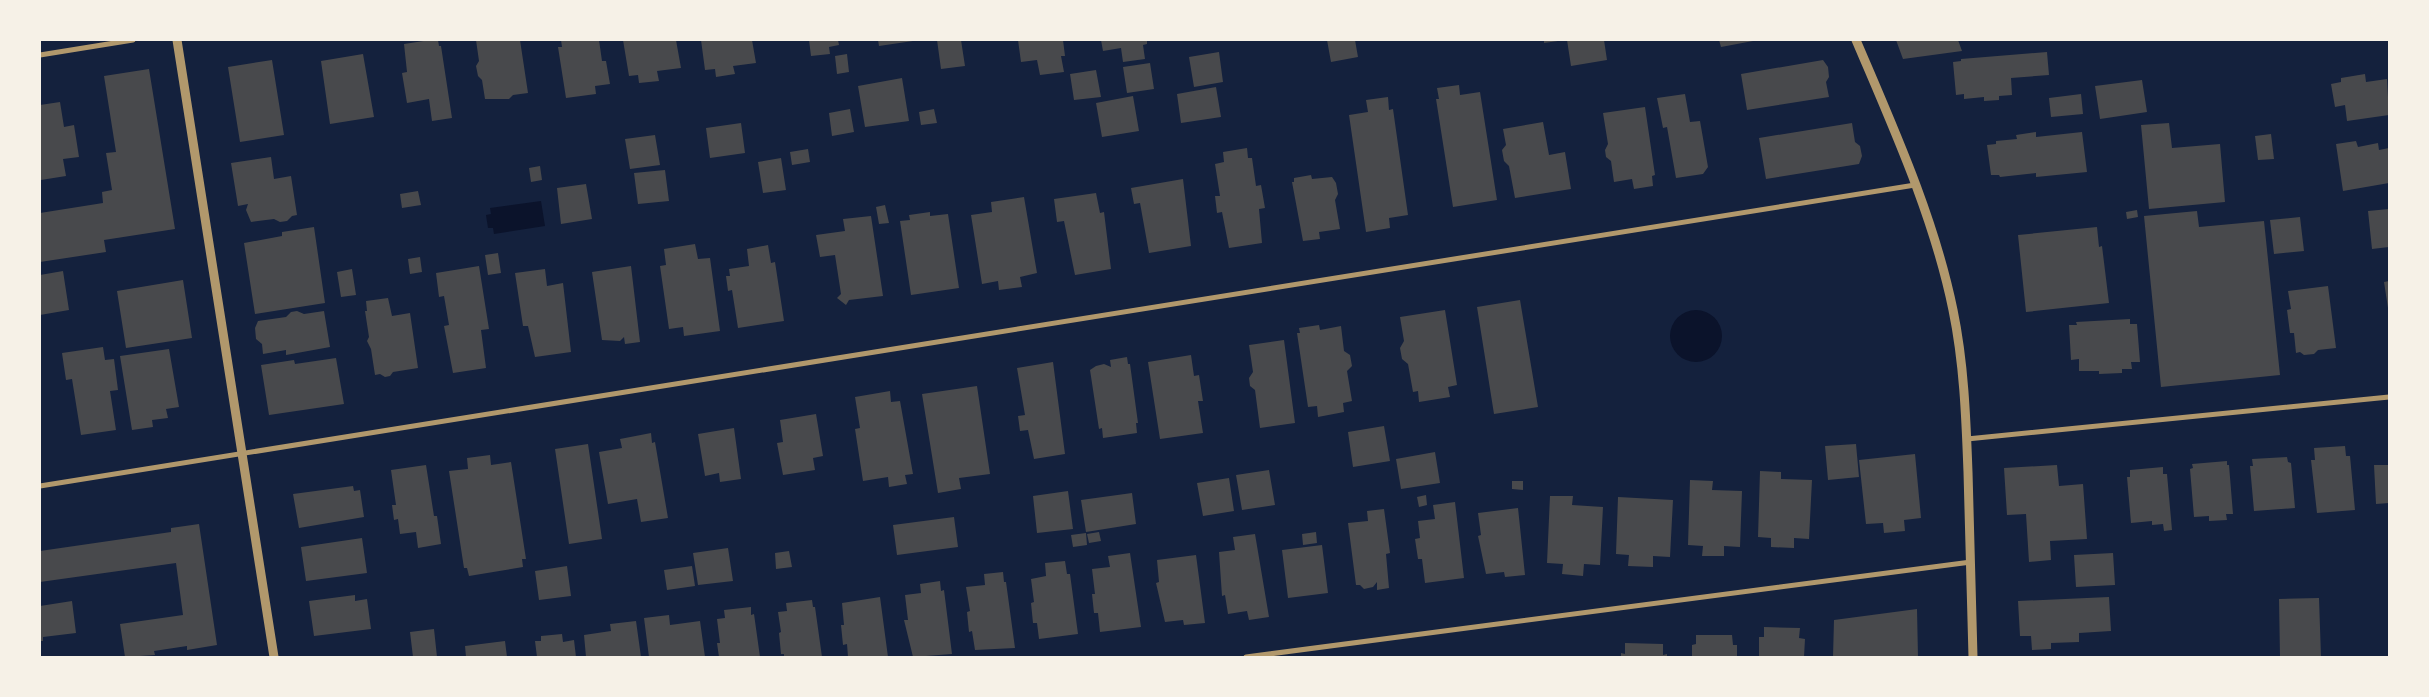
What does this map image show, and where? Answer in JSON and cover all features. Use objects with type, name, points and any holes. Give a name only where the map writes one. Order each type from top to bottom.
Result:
[{"type":"street","points":[[40,55],[133,40]]},
{"type":"street","points":[[177,40],[274,657]]},
{"type":"street","points":[[1856,40],[1915,185],[1948,284],[1954,313],[1961,364],[1966,439],[1973,657]]},
{"type":"street","points":[[40,486],[1915,185]]},
{"type":"street","points":[[1966,439],[2389,397]]},
{"type":"street","points":[[1246,657],[1971,562]]},
{"type":"water","points":[[541,201],[545,226],[494,234],[493,228],[488,228],[486,215],[491,214],[490,208]]},
{"type":"water","points":[[1696,310],[1710,314],[1718,322],[1722,336],[1718,350],[1710,358],[1696,362],[1682,358],[1674,350],[1670,336],[1674,322],[1682,314]]},
{"type":"building","points":[[438,40],[439,46],[441,46],[452,118],[432,121],[429,99],[407,103],[402,73],[407,72],[404,44]]},
{"type":"building","points":[[476,40],[520,40],[528,93],[513,95],[509,99],[485,99],[482,80],[478,76],[476,66],[479,61]]},
{"type":"building","points":[[561,40],[599,40],[602,61],[606,61],[610,84],[595,86],[596,94],[566,98],[558,47],[562,47]]},
{"type":"building","points":[[623,40],[676,40],[681,68],[657,71],[659,81],[639,83],[638,75],[629,76]]},
{"type":"building","points":[[701,40],[752,40],[756,63],[733,66],[735,74],[716,77],[715,69],[705,70]]},
{"type":"building","points":[[809,40],[838,40],[839,45],[829,47],[830,54],[811,56]]},
{"type":"building","points":[[878,40],[913,40],[913,41],[879,46]]},
{"type":"building","points":[[937,40],[961,40],[965,66],[941,69]]},
{"type":"building","points":[[1018,40],[1063,40],[1065,56],[1061,56],[1064,72],[1040,75],[1037,60],[1021,62]]},
{"type":"building","points":[[1101,40],[1147,40],[1147,44],[1143,45],[1145,59],[1123,62],[1121,48],[1103,51]]},
{"type":"building","points":[[1327,40],[1355,40],[1358,57],[1331,62]]},
{"type":"building","points":[[1544,40],[1558,40],[1558,41],[1544,43]]},
{"type":"building","points":[[1567,40],[1604,40],[1607,60],[1571,66]]},
{"type":"building","points":[[1719,40],[1752,40],[1753,41],[1721,47]]},
{"type":"building","points":[[1896,40],[1958,40],[1962,51],[1903,59]]},
{"type":"building","points":[[1219,52],[1223,82],[1194,87],[1189,57]]},
{"type":"building","points":[[2047,52],[2049,75],[2011,78],[2012,95],[1999,96],[1999,100],[1984,101],[1984,97],[1964,99],[1964,94],[1956,95],[1953,62],[1961,61],[1961,59]]},
{"type":"building","points":[[363,54],[374,117],[330,124],[321,61]]},
{"type":"building","points":[[847,54],[849,72],[837,74],[835,56]]},
{"type":"building","points":[[272,60],[284,135],[240,142],[228,67]]},
{"type":"building","points":[[1823,60],[1828,67],[1829,77],[1826,82],[1829,97],[1747,110],[1741,74]]},
{"type":"building","points":[[1150,63],[1154,89],[1127,93],[1123,67]]},
{"type":"building","points":[[149,69],[175,229],[104,240],[106,252],[40,262],[40,213],[103,203],[102,192],[112,190],[106,153],[116,152],[104,76]]},
{"type":"building","points":[[1096,70],[1101,97],[1074,100],[1070,74]]},
{"type":"building","points":[[2365,74],[2366,82],[2387,79],[2389,115],[2347,121],[2345,105],[2335,107],[2331,84],[2341,82],[2341,78]]},
{"type":"building","points":[[902,78],[909,121],[865,127],[858,86]]},
{"type":"building","points":[[2142,80],[2147,112],[2100,119],[2095,86]]},
{"type":"building","points":[[1459,85],[1460,95],[1480,92],[1497,200],[1453,207],[1436,99],[1439,99],[1437,88]]},
{"type":"building","points":[[1216,87],[1221,117],[1181,123],[1177,94]]},
{"type":"building","points":[[1685,94],[1690,122],[1700,121],[1708,167],[1703,174],[1676,178],[1667,127],[1663,128],[1657,98]]},
{"type":"building","points":[[2081,94],[2083,114],[2051,117],[2049,98]]},
{"type":"building","points":[[1133,96],[1139,131],[1102,137],[1096,103]]},
{"type":"building","points":[[1388,97],[1389,110],[1393,109],[1408,215],[1389,218],[1390,228],[1366,232],[1349,115],[1368,112],[1366,100]]},
{"type":"building","points":[[60,102],[64,127],[74,125],[79,157],[63,159],[66,176],[41,180],[40,105]]},
{"type":"building","points":[[1645,107],[1655,175],[1652,176],[1653,186],[1634,189],[1632,179],[1614,182],[1611,161],[1606,157],[1605,150],[1608,144],[1603,113]]},
{"type":"building","points":[[850,109],[854,132],[832,136],[829,113]]},
{"type":"building","points":[[934,109],[937,123],[921,125],[919,112]]},
{"type":"building","points":[[1543,122],[1549,155],[1565,152],[1571,189],[1515,198],[1509,166],[1504,161],[1502,150],[1506,145],[1503,129]]},
{"type":"building","points":[[741,123],[745,153],[710,158],[706,128]]},
{"type":"building","points":[[1852,123],[1855,142],[1860,146],[1862,156],[1859,164],[1766,179],[1759,138]]},
{"type":"building","points":[[2169,123],[2172,148],[2220,144],[2225,202],[2149,209],[2141,125]]},
{"type":"building","points":[[2036,132],[2036,137],[2082,132],[2087,172],[2036,177],[2036,173],[2000,177],[1999,175],[1991,175],[1987,145],[1996,144],[1996,141],[2017,139],[2016,135]]},
{"type":"building","points":[[2271,134],[2274,159],[2258,160],[2255,136]]},
{"type":"building","points":[[655,135],[660,165],[630,169],[625,139]]},
{"type":"building","points":[[2356,141],[2358,147],[2378,143],[2379,150],[2389,148],[2389,183],[2343,191],[2336,144]]},
{"type":"building","points":[[1247,148],[1248,158],[1252,158],[1256,186],[1261,185],[1265,208],[1259,209],[1262,243],[1229,248],[1222,212],[1217,213],[1215,196],[1220,196],[1215,164],[1224,162],[1223,152]]},
{"type":"building","points":[[808,149],[810,162],[792,165],[790,152]]},
{"type":"building","points":[[271,157],[274,179],[291,176],[297,215],[292,216],[287,221],[280,222],[274,219],[251,222],[246,210],[248,204],[238,206],[231,163]]},
{"type":"building","points":[[781,158],[786,190],[763,193],[758,162]]},
{"type":"building","points":[[540,166],[542,180],[531,182],[529,168]]},
{"type":"building","points":[[665,170],[669,201],[638,204],[634,173]]},
{"type":"building","points":[[1311,175],[1312,179],[1332,177],[1336,183],[1338,194],[1335,200],[1340,229],[1319,232],[1320,239],[1303,241],[1292,182],[1294,182],[1294,178]]},
{"type":"building","points":[[1183,179],[1191,246],[1149,253],[1140,203],[1134,204],[1131,188]]},
{"type":"building","points":[[586,184],[592,219],[561,224],[557,188]]},
{"type":"building","points":[[418,191],[421,205],[402,208],[400,194]]},
{"type":"building","points":[[1096,193],[1100,213],[1104,212],[1111,269],[1075,275],[1064,221],[1057,222],[1054,199]]},
{"type":"building","points":[[1024,197],[1037,273],[1020,277],[1022,287],[999,290],[998,281],[982,284],[971,215],[992,212],[991,202]]},
{"type":"building","points":[[885,205],[889,223],[879,224],[876,207]]},
{"type":"building","points":[[2389,209],[2389,247],[2372,249],[2368,211]]},
{"type":"building","points":[[2137,210],[2138,217],[2127,219],[2126,212]]},
{"type":"building","points":[[2197,211],[2199,227],[2264,221],[2280,375],[2161,387],[2144,216]]},
{"type":"building","points":[[930,212],[930,216],[948,214],[959,288],[911,295],[900,221],[910,220],[909,215]]},
{"type":"building","points":[[871,216],[883,296],[849,300],[846,305],[837,298],[841,294],[835,255],[820,257],[816,235],[845,231],[843,219]]},
{"type":"building","points":[[2300,217],[2304,251],[2274,254],[2270,220]]},
{"type":"building","points":[[314,227],[325,303],[255,314],[244,243],[282,236],[282,232]]},
{"type":"building","points":[[2097,227],[2099,247],[2102,246],[2109,303],[2026,312],[2018,235]]},
{"type":"building","points":[[695,244],[698,259],[710,258],[720,331],[684,336],[683,327],[669,329],[660,266],[666,265],[664,249]]},
{"type":"building","points":[[768,245],[771,263],[775,262],[784,321],[738,328],[732,290],[728,291],[726,276],[730,276],[729,269],[749,266],[747,249]]},
{"type":"building","points":[[498,253],[501,273],[488,275],[485,255]]},
{"type":"building","points":[[420,257],[422,272],[410,274],[408,259]]},
{"type":"building","points":[[479,266],[489,329],[481,330],[486,368],[453,373],[444,326],[449,325],[444,296],[439,297],[436,273]]},
{"type":"building","points":[[631,266],[640,342],[625,344],[624,337],[620,341],[602,340],[592,272]]},
{"type":"building","points":[[352,269],[356,295],[341,297],[337,272]]},
{"type":"building","points":[[545,269],[547,286],[563,283],[571,352],[535,357],[528,326],[523,326],[515,273]]},
{"type":"building","points":[[63,271],[69,310],[40,315],[40,275]]},
{"type":"building","points":[[183,280],[192,338],[126,348],[117,291]]},
{"type":"building","points":[[2389,281],[2389,308],[2388,308],[2384,282]]},
{"type":"building","points":[[2328,286],[2336,348],[2318,350],[2314,354],[2304,355],[2300,352],[2296,353],[2294,333],[2290,333],[2287,310],[2291,309],[2288,291]]},
{"type":"building","points":[[388,298],[392,316],[410,313],[418,368],[393,372],[390,376],[385,377],[380,374],[375,375],[371,349],[367,341],[369,337],[365,311],[367,311],[366,301]]},
{"type":"building","points":[[1520,300],[1538,407],[1494,414],[1477,307]]},
{"type":"building","points":[[1445,310],[1457,385],[1448,387],[1450,397],[1419,402],[1418,391],[1413,392],[1408,364],[1402,359],[1400,348],[1404,341],[1400,317]]},
{"type":"building","points":[[297,311],[304,314],[324,311],[330,347],[286,355],[286,350],[263,354],[262,344],[256,339],[255,328],[258,321],[286,317],[291,312]]},
{"type":"building","points":[[2130,319],[2130,324],[2137,324],[2140,362],[2131,362],[2132,369],[2122,369],[2122,373],[2099,374],[2099,371],[2079,371],[2079,359],[2071,360],[2069,325],[2077,325],[2076,322]]},
{"type":"building","points":[[1319,325],[1320,330],[1341,326],[1344,351],[1350,355],[1352,366],[1347,371],[1352,401],[1343,403],[1344,412],[1318,417],[1317,406],[1308,407],[1297,333],[1300,333],[1299,328]]},
{"type":"building","points":[[1284,340],[1295,423],[1260,428],[1255,390],[1250,386],[1249,378],[1253,372],[1249,345]]},
{"type":"building","points":[[103,347],[105,360],[114,359],[118,390],[110,391],[116,430],[81,435],[72,379],[66,380],[62,353]]},
{"type":"building","points":[[169,349],[179,407],[166,409],[168,418],[152,420],[153,427],[132,430],[120,356]]},
{"type":"building","points":[[1191,355],[1194,376],[1199,375],[1203,401],[1198,401],[1203,433],[1160,439],[1148,362]]},
{"type":"building","points":[[1127,357],[1128,364],[1130,364],[1138,423],[1136,423],[1137,433],[1103,438],[1102,428],[1099,429],[1090,370],[1104,364],[1111,367],[1110,360]]},
{"type":"building","points":[[336,358],[344,404],[269,415],[261,365],[294,360],[295,364]]},
{"type":"building","points":[[1053,362],[1065,454],[1034,459],[1028,430],[1020,431],[1018,416],[1025,415],[1017,368]]},
{"type":"building","points":[[977,386],[990,474],[959,478],[961,489],[938,493],[922,394]]},
{"type":"building","points":[[890,391],[891,402],[900,401],[913,474],[905,475],[907,484],[889,487],[888,477],[863,481],[855,429],[860,428],[855,397]]},
{"type":"building","points":[[816,414],[823,456],[813,458],[815,470],[783,475],[777,443],[783,442],[780,420]]},
{"type":"building","points":[[1384,426],[1390,461],[1353,467],[1348,432]]},
{"type":"building","points":[[734,428],[741,479],[720,482],[719,473],[705,476],[698,434]]},
{"type":"building","points":[[651,433],[652,443],[655,442],[668,518],[641,522],[637,499],[608,504],[599,452],[622,448],[620,439]]},
{"type":"building","points":[[588,444],[602,539],[569,544],[555,449]]},
{"type":"building","points":[[1856,444],[1859,477],[1828,480],[1825,446]]},
{"type":"building","points":[[2345,446],[2346,456],[2350,456],[2355,510],[2317,513],[2311,460],[2315,460],[2314,448]]},
{"type":"building","points":[[1435,452],[1440,483],[1401,489],[1396,459]]},
{"type":"building","points":[[1915,454],[1921,518],[1904,520],[1905,531],[1884,533],[1883,523],[1866,524],[1859,460]]},
{"type":"building","points":[[490,455],[491,465],[511,462],[526,559],[522,559],[523,567],[469,576],[467,568],[464,568],[449,471],[468,469],[467,458]]},
{"type":"building","points":[[2287,457],[2288,462],[2291,463],[2295,508],[2254,511],[2250,466],[2253,466],[2252,459]]},
{"type":"building","points":[[2227,461],[2227,465],[2229,465],[2233,514],[2226,514],[2227,520],[2209,521],[2209,516],[2194,517],[2190,469],[2193,468],[2192,464]]},
{"type":"building","points":[[426,465],[434,516],[437,516],[441,544],[418,548],[416,532],[400,534],[398,519],[394,520],[392,505],[396,505],[391,470]]},
{"type":"building","points":[[2057,465],[2059,486],[2083,484],[2087,539],[2050,541],[2051,560],[2029,562],[2026,514],[2007,515],[2004,468]]},
{"type":"building","points":[[2374,465],[2389,465],[2389,503],[2376,504]]},
{"type":"building","points":[[2163,467],[2163,474],[2167,474],[2172,530],[2164,531],[2163,524],[2152,525],[2152,521],[2131,523],[2127,477],[2130,477],[2130,470]]},
{"type":"building","points":[[1269,470],[1275,505],[1242,510],[1236,475]]},
{"type":"building","points":[[1760,471],[1781,472],[1781,479],[1812,480],[1809,539],[1794,538],[1794,548],[1771,547],[1771,538],[1758,537]]},
{"type":"building","points":[[1229,478],[1234,511],[1203,516],[1197,483]]},
{"type":"building","points":[[1690,480],[1713,481],[1712,490],[1742,491],[1740,547],[1724,546],[1724,556],[1702,556],[1703,546],[1688,545]]},
{"type":"building","points":[[1512,481],[1523,481],[1523,490],[1512,489]]},
{"type":"building","points":[[353,486],[354,491],[360,490],[364,517],[299,528],[293,494]]},
{"type":"building","points":[[1068,491],[1073,529],[1037,533],[1033,496]]},
{"type":"building","points":[[1132,493],[1136,524],[1086,532],[1081,500]]},
{"type":"building","points":[[1426,495],[1427,505],[1419,507],[1417,497]]},
{"type":"building","points":[[1550,496],[1573,496],[1572,505],[1603,507],[1600,565],[1584,564],[1583,576],[1562,574],[1563,564],[1547,563]]},
{"type":"building","points":[[1618,497],[1673,500],[1670,557],[1653,556],[1653,567],[1628,566],[1629,555],[1616,554]]},
{"type":"building","points":[[1455,502],[1464,578],[1425,583],[1422,559],[1418,559],[1415,539],[1420,538],[1418,521],[1435,519],[1433,505]]},
{"type":"building","points":[[1518,508],[1525,575],[1505,577],[1504,572],[1486,574],[1478,536],[1481,535],[1478,513]]},
{"type":"building","points":[[1384,509],[1390,553],[1386,554],[1389,588],[1377,590],[1377,582],[1373,587],[1364,589],[1360,585],[1356,585],[1348,523],[1368,521],[1367,511]]},
{"type":"building","points":[[954,517],[958,547],[897,555],[893,525]]},
{"type":"building","points":[[199,524],[217,645],[187,650],[187,646],[154,651],[155,655],[125,657],[120,624],[183,615],[176,563],[40,582],[40,551],[171,532],[171,528]]},
{"type":"building","points":[[1099,532],[1101,541],[1089,543],[1087,534]]},
{"type":"building","points":[[1316,532],[1317,543],[1303,545],[1302,534]]},
{"type":"building","points":[[1086,533],[1087,545],[1073,547],[1071,535]]},
{"type":"building","points":[[1255,534],[1269,617],[1249,620],[1247,611],[1228,614],[1225,595],[1222,596],[1219,552],[1235,550],[1233,537]]},
{"type":"building","points":[[362,538],[367,573],[306,581],[301,547]]},
{"type":"building","points":[[1322,545],[1328,593],[1288,598],[1282,550]]},
{"type":"building","points":[[728,548],[733,581],[698,585],[693,553]]},
{"type":"building","points":[[789,551],[792,567],[776,569],[775,553]]},
{"type":"building","points":[[1130,553],[1141,627],[1100,632],[1098,613],[1094,613],[1092,594],[1095,594],[1092,569],[1110,567],[1108,556]]},
{"type":"building","points":[[2113,553],[2115,585],[2076,587],[2074,555]]},
{"type":"building","points":[[1196,555],[1205,623],[1184,625],[1183,620],[1165,622],[1156,583],[1159,582],[1157,560]]},
{"type":"building","points":[[1065,561],[1067,574],[1070,574],[1078,634],[1039,639],[1037,623],[1033,623],[1031,603],[1034,602],[1031,579],[1046,576],[1045,563]]},
{"type":"building","points":[[567,566],[571,596],[539,600],[535,571]]},
{"type":"building","points":[[692,566],[695,586],[667,590],[664,570]]},
{"type":"building","points":[[1003,572],[1015,648],[975,650],[972,631],[969,632],[967,612],[970,611],[966,587],[985,585],[984,574]]},
{"type":"building","points":[[940,581],[941,591],[944,590],[952,654],[913,657],[904,620],[908,620],[905,595],[921,593],[920,584]]},
{"type":"building","points":[[355,595],[355,601],[367,599],[371,629],[314,636],[309,601]]},
{"type":"building","points":[[880,597],[888,657],[848,657],[847,644],[843,645],[841,625],[844,625],[842,603]]},
{"type":"building","points":[[2109,597],[2111,631],[2079,633],[2079,642],[2051,643],[2051,649],[2032,650],[2031,636],[2020,636],[2018,601]]},
{"type":"building","points":[[2319,598],[2321,657],[2280,657],[2279,599]]},
{"type":"building","points":[[812,600],[813,607],[815,607],[822,657],[784,657],[784,654],[781,654],[779,633],[781,632],[778,612],[787,611],[786,603]]},
{"type":"building","points":[[72,601],[76,633],[43,637],[43,641],[40,641],[40,606]]},
{"type":"building","points":[[751,607],[751,615],[754,614],[760,657],[719,657],[717,643],[720,643],[717,619],[725,618],[724,610]]},
{"type":"building","points":[[1917,609],[1918,657],[1833,657],[1834,620]]},
{"type":"building","points":[[669,615],[670,625],[700,621],[705,657],[649,657],[644,618]]},
{"type":"building","points":[[636,621],[641,657],[586,657],[584,635],[611,631],[610,624]]},
{"type":"building","points":[[1764,627],[1800,628],[1799,638],[1805,639],[1804,657],[1759,657],[1759,637],[1764,637]]},
{"type":"building","points":[[434,629],[437,657],[413,657],[410,632]]},
{"type":"building","points":[[562,634],[563,642],[574,640],[576,657],[537,657],[535,641],[541,641],[541,636]]},
{"type":"building","points":[[1696,635],[1732,635],[1733,645],[1737,645],[1737,657],[1692,657],[1692,645],[1696,644]]},
{"type":"building","points":[[505,641],[507,657],[466,657],[465,646]]},
{"type":"building","points":[[1625,643],[1663,644],[1663,655],[1667,654],[1667,657],[1621,657],[1621,653],[1625,654]]}]
